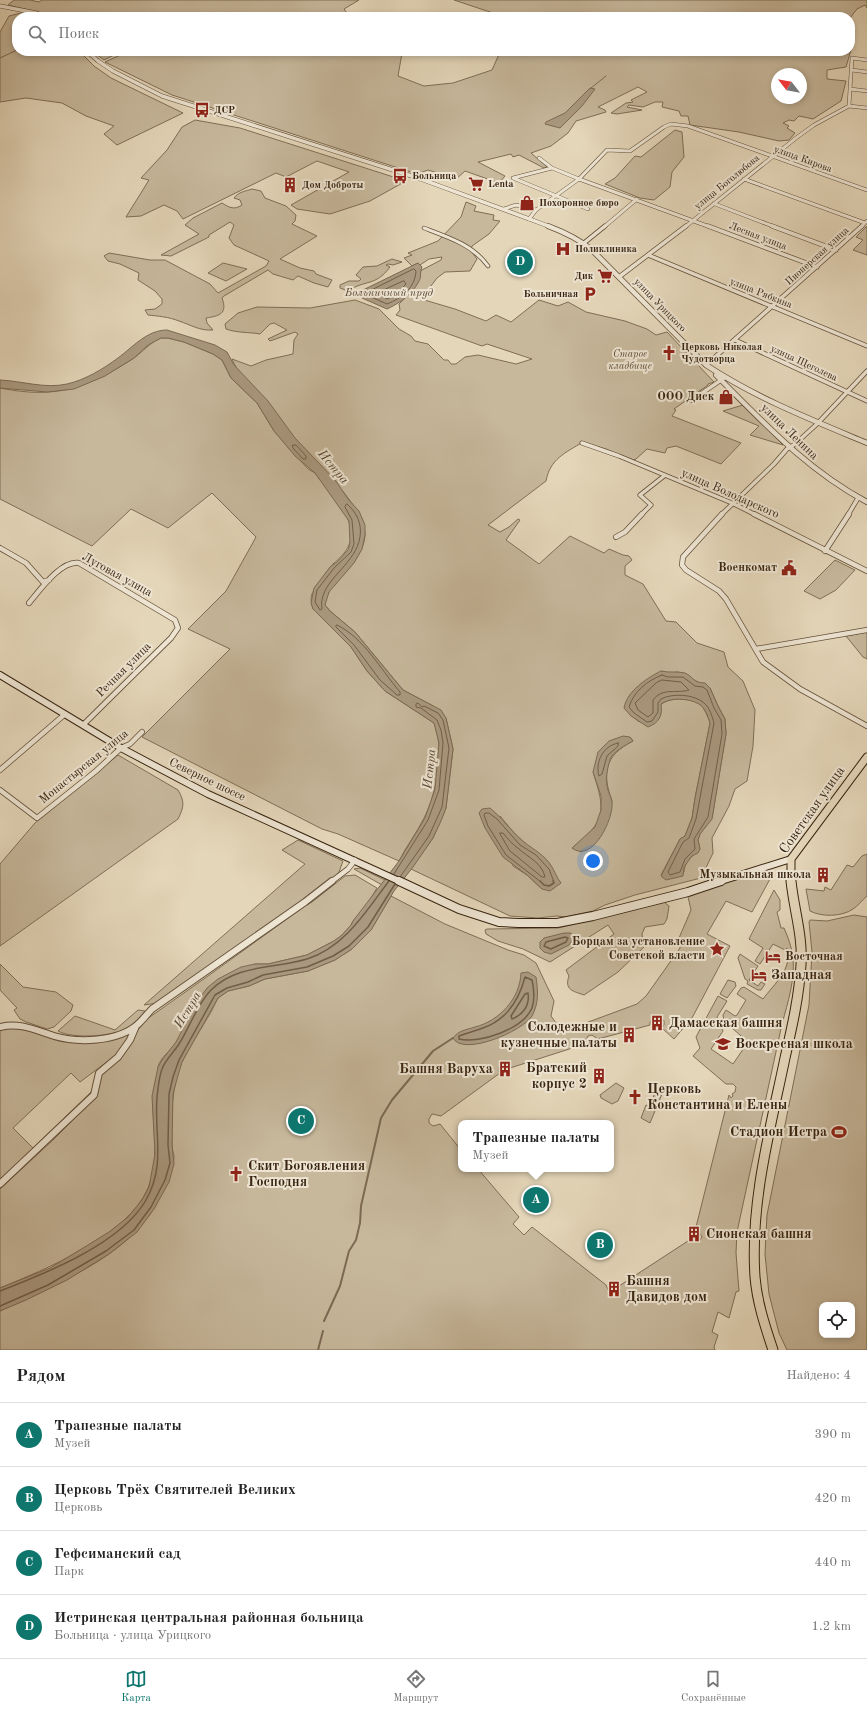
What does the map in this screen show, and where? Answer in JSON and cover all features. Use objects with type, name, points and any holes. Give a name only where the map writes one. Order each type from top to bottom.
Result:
[{"type":"main road","name":"Северное шоссе","points":[[0,675],[121,748],[208,794],[413,888],[459,908],[499,922],[557,923],[592,916],[688,892],[791,859]]},
{"type":"main road","name":"Советская улица","points":[[773,1350],[767,1337],[756,1293],[754,1249],[756,1212],[766,1151],[797,1001],[802,951],[800,931],[789,875],[791,859],[867,757]]},
{"type":"street","points":[[0,6],[31,12]]},
{"type":"street","name":"улица Урицкого","points":[[92,56],[113,71],[162,96],[204,111],[418,178],[565,232],[584,243],[706,365],[722,379],[867,443]]},
{"type":"street","points":[[867,60],[852,58],[850,66],[852,70],[849,106],[867,108]]},
{"type":"street","points":[[852,70],[867,72]]},
{"type":"street","points":[[850,89],[867,91]]},
{"type":"street","name":"улица Боголюбова","points":[[619,277],[714,204],[772,156],[814,125],[849,106]]},
{"type":"street","name":"улица Кирова","points":[[536,210],[557,197],[579,179],[607,150],[630,151],[664,127],[671,124],[688,126],[867,190]]},
{"type":"street","name":"Лесная улица","points":[[539,158],[552,168],[579,179],[637,199],[817,267]]},
{"type":"street","points":[[552,168],[513,178],[588,209]]},
{"type":"street","points":[[744,179],[866,222]]},
{"type":"street","points":[[584,243],[637,199]]},
{"type":"street","points":[[504,209],[508,206],[516,204],[536,210],[529,219]]},
{"type":"street","points":[[714,204],[836,250]]},
{"type":"street","name":"Пионерская улица","points":[[706,365],[774,306],[866,222]]},
{"type":"street","points":[[424,228],[470,248],[482,258],[488,266]]},
{"type":"street","name":"улица Рябкина","points":[[648,255],[774,306],[867,346]]},
{"type":"street","name":"улица Щеголева","points":[[735,340],[867,401]]},
{"type":"street","points":[[867,371],[819,422],[732,503],[683,557],[682,564],[686,570],[719,591],[726,599],[763,662],[771,669],[806,691],[867,726]]},
{"type":"street","points":[[692,400],[722,379]]},
{"type":"street","name":"улица Ленина","points":[[722,379],[790,448],[814,469],[858,498],[867,502]]},
{"type":"street","points":[[729,387],[728,383],[738,386]]},
{"type":"street","name":"улица Володарского","points":[[582,443],[619,456],[732,503],[867,571]]},
{"type":"street","points":[[616,537],[625,532],[651,505],[640,495],[664,476]]},
{"type":"street","points":[[825,551],[858,498]]},
{"type":"street","points":[[0,548],[26,563],[43,582],[48,580]]},
{"type":"street","name":"Луговая улица","points":[[29,603],[48,580],[66,565],[72,562],[79,563],[175,620],[178,628]]},
{"type":"street","name":"Речная улица","points":[[83,726],[171,638],[178,628]]},
{"type":"street","points":[[756,649],[867,630]]},
{"type":"street","points":[[0,770],[64,715]]},
{"type":"street","name":"Монастырская улица","points":[[0,790],[37,818],[96,771],[121,748],[130,744],[142,732]]},
{"type":"street","points":[[0,1027],[10,1024],[27,1025],[62,1038],[86,1039],[123,1034],[136,1026],[152,1009],[306,902],[348,869],[354,860]]},
{"type":"street","points":[[0,1184],[94,1095],[100,1073],[118,1057],[130,1040],[136,1026]]},
{"type":"green space","points":[[14,0],[30,0],[39,2],[42,0],[359,0],[344,9],[346,12],[38,12],[8,5]]},
{"type":"green space","points":[[454,0],[867,0],[867,8],[865,5],[855,12],[490,12]]},
{"type":"green space","points":[[12,15],[12,56],[84,56],[94,66],[111,78],[183,113],[117,145],[104,134],[114,126],[86,116],[62,103],[26,98],[0,102],[0,32],[9,16]]},
{"type":"green space","points":[[99,56],[112,56],[104,60]]},
{"type":"green space","points":[[118,56],[401,56],[398,76],[424,86],[453,83],[492,70],[498,56],[849,56],[846,67],[827,70],[827,79],[846,81],[841,101],[813,119],[799,116],[794,121],[789,120],[783,123],[789,126],[787,128],[795,133],[789,140],[779,141],[739,132],[690,125],[688,116],[681,116],[679,111],[662,107],[663,102],[655,102],[643,107],[629,105],[627,107],[642,110],[617,114],[611,113],[626,103],[633,102],[631,100],[647,92],[638,87],[598,107],[606,112],[576,121],[568,133],[551,146],[531,153],[547,167],[544,168],[519,155],[513,157],[511,154],[478,162],[505,176],[499,183],[465,171],[455,180],[454,178],[428,170],[417,174],[172,95],[105,62]]},
{"type":"green space","points":[[195,120],[240,128],[406,181],[370,201],[330,214],[297,209],[291,205],[349,172],[317,161],[286,177],[276,173],[183,219],[177,211],[164,205],[141,216],[126,217],[149,180],[141,178],[167,150],[182,127]]},
{"type":"green space","points":[[675,130],[682,132],[684,157],[672,172],[670,187],[654,200],[640,198],[605,184],[615,178],[635,156],[641,157]]},
{"type":"green space","points":[[252,189],[261,191],[265,198],[286,206],[296,215],[295,221],[292,224],[317,236],[280,259],[300,268],[314,271],[316,274],[332,280],[328,287],[298,276],[293,280],[273,274],[268,270],[222,298],[224,303],[223,311],[218,315],[206,318],[207,323],[213,330],[200,329],[175,320],[148,315],[145,310],[155,309],[162,304],[162,299],[155,291],[138,280],[139,273],[120,264],[108,261],[104,256],[109,253],[150,260],[165,260],[210,284],[218,293],[266,266],[269,261],[234,245],[229,238],[234,225],[230,222],[209,235],[209,237],[171,256],[161,255],[199,234],[185,225],[193,218],[222,203],[232,208],[237,208],[242,205],[240,200],[234,198],[240,193]]},
{"type":"green space","name":"Старое кладбище","points":[[466,202],[476,206],[474,211],[494,215],[493,220],[500,221],[489,234],[472,246],[471,251],[477,259],[470,271],[445,272],[437,278],[421,299],[455,309],[486,321],[496,315],[511,322],[539,300],[558,306],[568,302],[586,312],[625,321],[647,329],[656,335],[667,332],[714,382],[708,384],[674,409],[676,410],[672,416],[741,443],[721,464],[676,446],[667,448],[665,453],[647,449],[633,460],[606,449],[583,442],[559,457],[551,467],[546,481],[488,525],[500,532],[509,527],[518,519],[520,520],[506,540],[539,564],[570,536],[604,553],[609,549],[629,556],[632,560],[625,566],[625,575],[643,584],[666,621],[676,622],[697,643],[724,652],[728,667],[743,681],[755,710],[753,746],[747,781],[735,789],[729,806],[712,838],[713,853],[701,878],[635,895],[605,905],[593,911],[566,917],[557,916],[538,918],[510,916],[411,869],[433,838],[446,808],[453,749],[446,718],[433,706],[403,690],[355,632],[325,605],[327,596],[332,588],[352,565],[363,547],[365,536],[363,525],[357,512],[338,485],[295,439],[266,399],[242,375],[232,359],[251,366],[266,360],[293,354],[294,340],[298,334],[295,332],[270,341],[268,339],[287,330],[274,323],[270,324],[260,334],[239,332],[226,329],[225,324],[238,313],[257,307],[310,308],[355,300],[379,309],[399,329],[411,336],[415,341],[428,344],[444,360],[448,360],[451,364],[456,364],[465,357],[478,355],[516,364],[532,359],[487,344],[482,346],[396,315],[400,310],[399,304],[416,285],[420,276],[420,271],[441,260],[442,257],[429,259],[420,265],[418,263],[412,266],[404,258],[412,255],[408,253],[438,241],[461,217]],"holes":[[[661,671],[668,673],[678,672],[710,688],[725,719],[726,734],[712,818],[700,834],[698,840],[700,849],[687,862],[684,872],[661,875],[680,839],[685,836],[692,818],[710,723],[700,704],[687,699],[667,701],[639,722],[624,708]],[[630,737],[633,741],[616,753],[608,766],[607,782],[612,801],[582,852],[572,848],[583,839],[597,823],[600,815],[600,797],[593,772]],[[500,816],[523,842],[545,859],[554,874],[542,889],[527,875],[513,866]]]},
{"type":"green space","points":[[867,226],[867,255],[853,250],[863,240],[856,237]]},
{"type":"green space","points":[[392,259],[402,262],[393,265],[386,265],[390,267],[380,278],[354,287],[348,291],[340,288],[340,285],[349,281],[359,281],[361,279],[356,275],[363,267],[377,266]]},
{"type":"green space","points":[[223,263],[247,269],[226,281],[208,273]]},
{"type":"green space","points":[[161,338],[184,342],[213,354],[222,360],[231,378],[257,403],[274,431],[308,469],[315,473],[347,516],[351,529],[350,541],[346,551],[332,565],[313,592],[311,600],[313,609],[351,647],[367,671],[385,691],[434,723],[439,746],[436,784],[429,808],[399,861],[338,834],[322,829],[142,737],[230,649],[188,629],[226,591],[256,537],[212,493],[168,528],[131,509],[92,546],[0,499],[0,388],[20,391],[53,392],[84,385],[131,360]]},
{"type":"green space","points":[[743,405],[783,445],[750,435],[759,426],[723,411]]},
{"type":"green space","points":[[835,560],[855,570],[836,590],[820,599],[804,591]]},
{"type":"green space","points":[[867,632],[867,659],[863,657],[846,636]]},
{"type":"green space","points":[[118,755],[178,790],[183,804],[182,811],[178,819],[0,946],[0,864],[35,823]]},
{"type":"green space","points":[[298,840],[343,861],[339,872],[333,879],[158,1003],[144,1005],[305,864],[282,850]]},
{"type":"green space","points":[[867,854],[867,896],[855,908],[843,914],[837,915],[826,915],[810,911],[806,889],[824,891],[825,887],[831,890],[847,865],[853,867],[862,856]]},
{"type":"green space","points":[[360,868],[385,880],[382,885],[354,869]]},
{"type":"green space","points":[[355,875],[377,888],[366,906],[342,935],[334,941],[307,955],[268,964],[255,964],[201,998],[197,1003],[176,1043],[163,1058],[158,1067],[153,1092],[155,1143],[154,1166],[148,1188],[138,1205],[123,1221],[105,1236],[84,1249],[62,1261],[0,1288],[0,1189],[54,1139],[96,1097],[99,1080],[103,1073],[147,1019],[312,902],[345,876]]},
{"type":"green space","points":[[759,875],[770,879],[752,912],[726,901],[707,934],[730,946],[692,1018],[674,1039],[662,1028],[664,1021],[661,1017],[657,1017],[650,1022],[650,1025],[598,1039],[592,1035],[588,1036],[586,1040],[588,1043],[510,1068],[508,1065],[503,1064],[499,1067],[500,1073],[441,1116],[432,1114],[429,1119],[429,1123],[433,1126],[440,1124],[458,1146],[458,1172],[481,1172],[519,1217],[513,1224],[524,1235],[532,1227],[606,1285],[611,1296],[617,1296],[620,1292],[619,1286],[691,1239],[696,1242],[702,1237],[696,1227],[729,1095],[731,1098],[733,1096],[732,1094],[735,1092],[736,1087],[733,1084],[726,1084],[693,1056],[700,1048],[696,1037],[718,996],[727,1001],[717,1017],[723,1031],[711,1049],[733,1064],[748,1042],[724,1021],[723,1015],[726,1010],[735,1016],[737,1015],[746,1000],[737,994],[741,988],[744,987],[763,999],[777,982],[785,969],[788,956],[787,948],[785,950],[773,944],[760,964],[755,961],[763,948],[749,939],[774,890],[780,900],[780,910],[777,912],[781,928],[784,928],[790,943],[793,966],[792,983],[737,1232],[736,1253],[739,1291],[736,1292],[729,1318],[718,1312],[712,1332],[718,1335],[714,1347],[715,1350],[0,1350],[0,1311],[74,1275],[98,1261],[120,1246],[140,1227],[156,1206],[174,1160],[172,1146],[172,1114],[178,1072],[192,1043],[218,998],[228,991],[249,986],[265,979],[308,971],[335,960],[352,949],[371,930],[391,896],[445,924],[524,955],[536,963],[554,1001],[551,1016],[556,1023],[583,1024],[637,1004],[646,996],[680,948],[679,938],[691,910],[688,897],[723,883]]},
{"type":"green space","points":[[664,902],[669,906],[667,919],[664,924],[645,927],[642,934],[644,947],[618,972],[584,995],[570,989],[568,984],[569,976],[566,970],[614,934],[608,925],[550,962],[523,949],[498,941],[486,934],[485,930],[558,928]]},
{"type":"green space","points":[[854,915],[867,917],[867,1350],[787,1350],[779,1333],[769,1294],[765,1254],[767,1215],[809,1005],[812,952],[810,920],[827,921]]},
{"type":"green space","points":[[740,954],[758,966],[749,980],[758,986],[761,982],[765,984],[761,990],[747,984],[748,981],[745,979],[738,958]]},
{"type":"green space","points":[[0,964],[23,987],[56,992],[73,1005],[71,1011],[54,1027],[47,1029],[20,1019],[14,1010],[17,1008],[0,990]]},
{"type":"green space","points":[[728,980],[735,982],[736,986],[727,998],[720,994]]},
{"type":"green space","points":[[138,1010],[145,1011],[130,1026],[121,1031],[103,1035],[82,1036],[64,1034],[58,1031],[75,1016],[115,1030]]},
{"type":"green space","points":[[7,1026],[86,1042],[133,1030],[116,1055],[80,1082],[71,1073],[13,1128],[33,1148],[91,1092],[72,1114],[0,1181],[0,1029]]},
{"type":"green space","points":[[616,1083],[624,1088],[618,1101],[612,1104],[601,1098],[600,1095]]},
{"type":"green space","points":[[656,1091],[662,1094],[650,1123],[641,1118],[646,1105],[649,1106]]},
{"type":"water","points":[[590,88],[595,89],[582,106],[560,128],[545,124],[546,122],[565,113]]},
{"type":"water","name":"Больничный пруд","points":[[418,263],[422,267],[420,279],[414,289],[402,301],[392,307],[387,309],[362,298],[359,294],[361,291]]},
{"type":"water","points":[[167,330],[215,345],[227,352],[234,365],[268,401],[295,438],[336,481],[348,499],[359,511],[365,525],[365,535],[362,549],[354,563],[329,592],[325,605],[355,632],[403,690],[441,710],[446,718],[453,749],[446,808],[433,838],[394,891],[371,930],[352,949],[335,960],[308,971],[265,979],[249,986],[228,991],[218,998],[182,1062],[173,1094],[172,1145],[174,1164],[169,1182],[154,1209],[137,1232],[109,1254],[67,1280],[0,1311],[0,1288],[50,1268],[109,1232],[128,1217],[142,1200],[149,1187],[155,1154],[152,1096],[158,1067],[176,1042],[195,1005],[207,988],[218,979],[241,967],[255,964],[268,964],[307,955],[334,941],[342,935],[399,861],[425,818],[435,789],[439,743],[434,723],[385,691],[367,671],[351,647],[313,609],[311,603],[314,588],[331,566],[348,550],[350,543],[349,521],[315,473],[295,456],[274,431],[257,403],[231,378],[222,360],[213,354],[184,342],[161,338],[148,345],[134,358],[105,376],[74,389],[47,392],[0,388],[0,380],[50,386],[74,382],[94,374],[147,336]]},
{"type":"water","points":[[661,671],[685,673],[696,681],[705,683],[710,688],[725,719],[726,734],[712,819],[700,834],[698,840],[700,849],[698,853],[692,856],[684,867],[683,876],[666,880],[661,876],[680,839],[685,836],[692,818],[710,723],[706,712],[699,704],[680,699],[670,700],[661,704],[661,715],[655,723],[648,727],[631,716],[624,708],[629,696],[644,681]]},
{"type":"water","points":[[623,736],[630,737],[633,741],[616,752],[610,760],[607,771],[607,786],[608,792],[612,799],[612,810],[605,828],[594,845],[587,850],[580,851],[572,848],[595,827],[601,810],[601,796],[593,772],[598,752],[609,741]]},
{"type":"water","points":[[490,808],[519,838],[546,859],[561,883],[550,891],[542,889],[527,875],[503,857],[485,828],[479,813],[482,809]]},
{"type":"water","points":[[564,933],[571,933],[574,938],[569,945],[551,954],[544,952],[540,948],[540,942],[544,938]]},
{"type":"water","points":[[528,972],[536,977],[537,997],[536,1006],[532,1016],[526,1022],[506,1035],[480,1043],[468,1045],[459,1043],[453,1038],[460,1032],[492,1020],[507,1008],[517,992],[521,973]]},
{"type":"waterway","points":[[0,58],[12,52]]},
{"type":"waterway","points":[[591,88],[606,76]]},
{"type":"waterway","points":[[324,1321],[340,1286],[349,1251],[356,1240],[360,1223],[361,1206],[381,1118],[392,1100],[433,1051],[453,1038]]},
{"type":"waterway","points":[[318,1350],[323,1331]]},
{"type":"place","name":"ДСР","points":[[202,110]]},
{"type":"place","name":"Больница","points":[[400,176]]},
{"type":"place","name":"Lenta","points":[[476,184]]},
{"type":"place","name":"Дом Доброты","points":[[290,185]]},
{"type":"place","name":"Похоронное бюро","points":[[527,203]]},
{"type":"place","name":"Поликлиника","points":[[563,249]]},
{"type":"place","name":"Истринская центральная районная больница","points":[[520,262]]},
{"type":"place","name":"Дик","points":[[605,276]]},
{"type":"place","name":"Больничная","points":[[590,294]]},
{"type":"place","name":"Церковь Николая Чудотворца","points":[[669,353]]},
{"type":"place","name":"ООО Диск","points":[[726,397]]},
{"type":"place","name":"Военкомат","points":[[789,568]]},
{"type":"place","name":"Музыкальная школа","points":[[823,875]]},
{"type":"place","name":"Борцам за установление Советской власти","points":[[717,949]]},
{"type":"place","name":"Восточная","points":[[773,957]]},
{"type":"place","name":"Западная","points":[[759,975]]},
{"type":"place","name":"Дамасская башня","points":[[657,1023]]},
{"type":"place","name":"Солодежные и кузнечные палаты","points":[[629,1035]]},
{"type":"place","name":"Воскресная школа","points":[[723,1044]]},
{"type":"place","name":"Башня Варуха","points":[[505,1069]]},
{"type":"place","name":"Братский корпус 2","points":[[599,1076]]},
{"type":"place","name":"Церковь Константина и Елены","points":[[635,1097]]},
{"type":"place","name":"Гефсиманский сад","points":[[301,1121]]},
{"type":"place","name":"Стадион Истра","points":[[839,1132]]},
{"type":"place","name":"Скит Богоявления Господня","points":[[236,1174]]},
{"type":"place","name":"Трапезные палаты","points":[[536,1200]]},
{"type":"place","name":"Сионская башня","points":[[694,1234]]},
{"type":"place","name":"Церковь Трёх Святителей Великих","points":[[600,1245]]},
{"type":"place","name":"Башня Давидов дом","points":[[614,1289]]},
{"type":"water label","name":"Истра","points":[[333,467]]},
{"type":"water label","name":"Истра","points":[[430,769]]},
{"type":"water label","name":"Истра","points":[[188,1010]]}]
